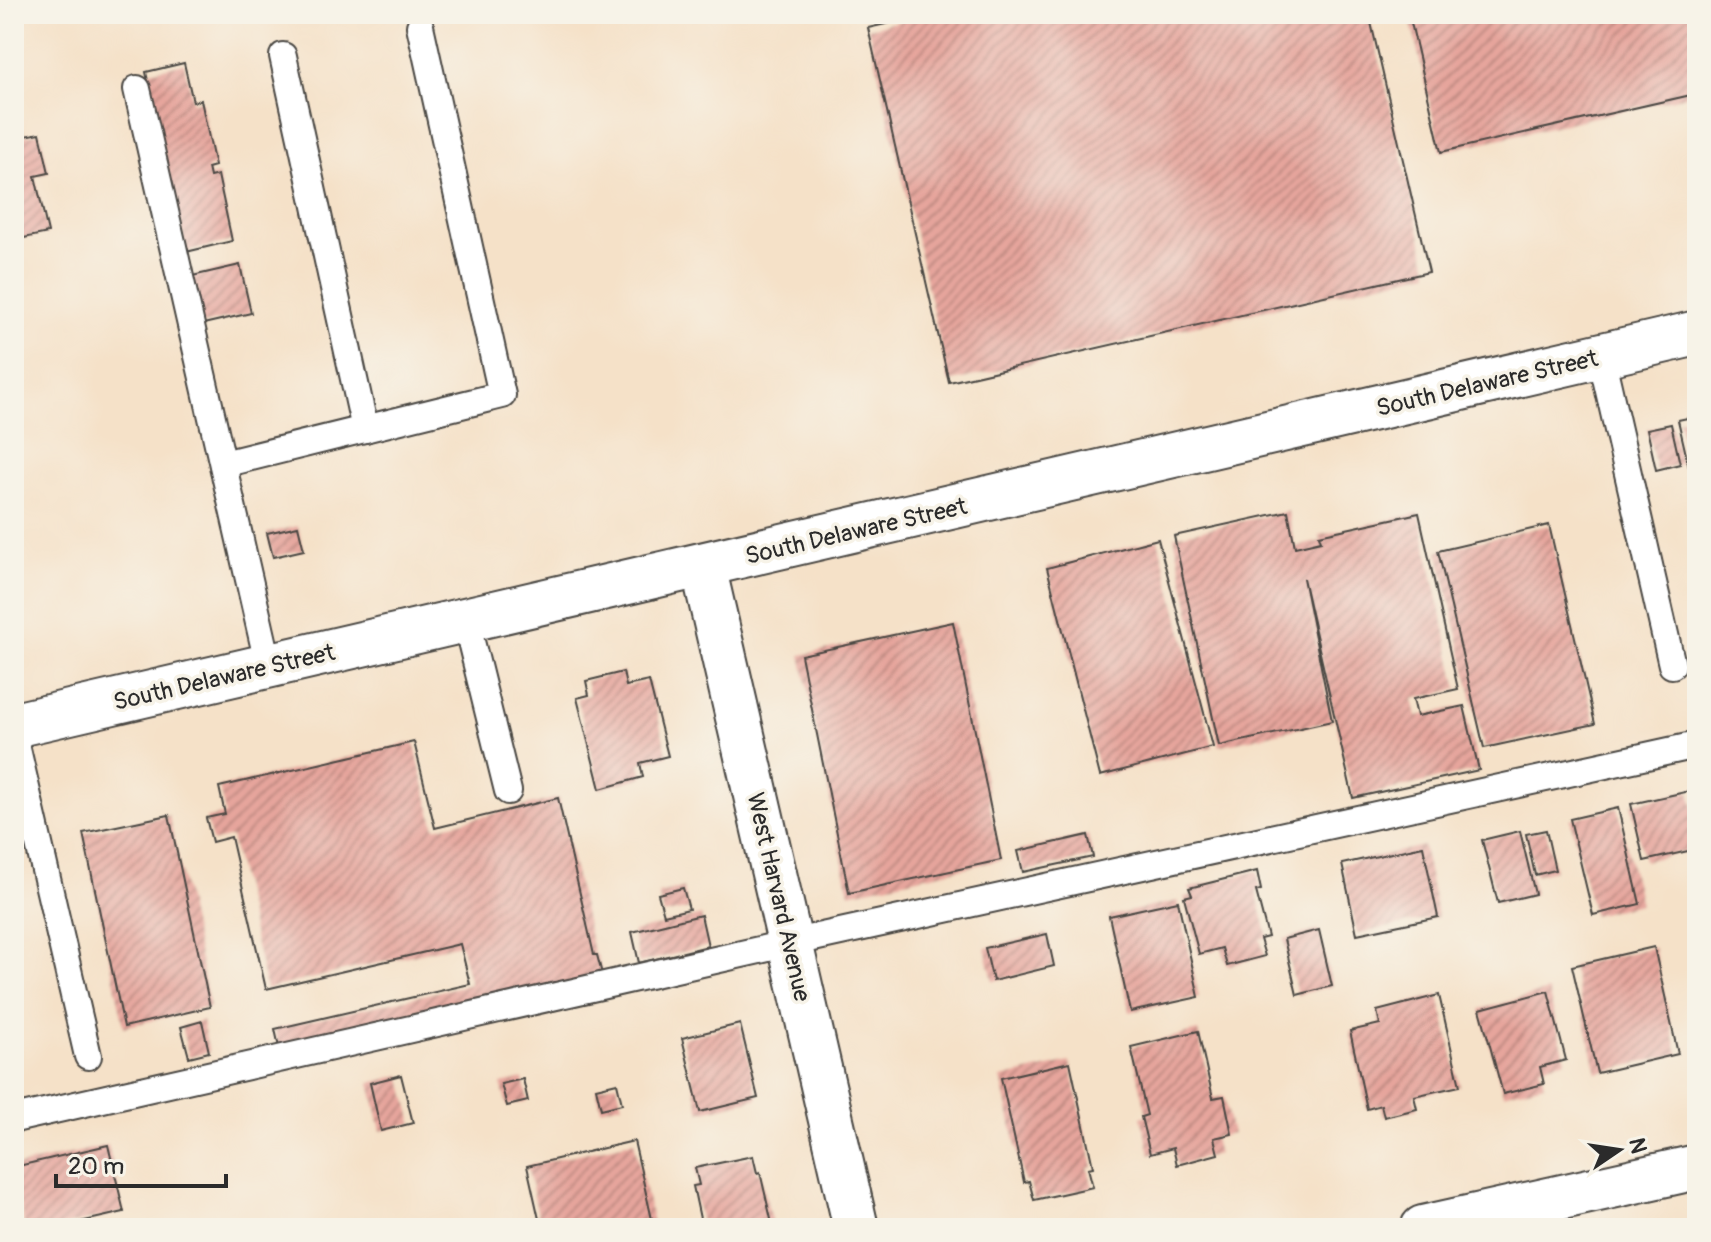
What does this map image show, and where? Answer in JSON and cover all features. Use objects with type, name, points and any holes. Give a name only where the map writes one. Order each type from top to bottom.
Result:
[{"type":"street","name":"South Delaware Street","points":[[14,725],[1697,333]]},
{"type":"street","name":"West Harvard Avenue","points":[[703,566],[856,1228]]},
{"type":"street","points":[[1423,1228],[1697,1167]]},
{"type":"lane","points":[[223,464],[502,395],[420,26]]},
{"type":"lane","points":[[283,56],[365,429]]},
{"type":"lane","points":[[137,89],[269,667]]},
{"type":"lane","points":[[1601,356],[1672,665]]},
{"type":"lane","points":[[466,621],[508,791]]},
{"type":"lane","points":[[14,736],[88,1056]]},
{"type":"lane","points":[[14,1119],[790,943],[1697,745]]},
{"type":"building","points":[[930,14],[1369,14],[1429,272],[949,382],[868,28]]},
{"type":"building","points":[[1409,14],[1697,14],[1697,114],[1691,95],[1441,152]]},
{"type":"building","points":[[184,63],[193,102],[201,100],[215,166],[208,168],[210,177],[218,175],[232,241],[186,252],[146,72]]},
{"type":"building","points":[[14,96],[25,136],[40,133],[49,173],[35,176],[48,233],[14,240]]},
{"type":"building","points":[[240,265],[251,313],[199,325],[188,277]]},
{"type":"building","points":[[1697,416],[1697,498],[1696,498],[1678,420]]},
{"type":"building","points":[[1671,424],[1680,464],[1656,470],[1647,429]]},
{"type":"building","points":[[1288,511],[1295,547],[1321,541],[1319,535],[1419,513],[1458,689],[1413,699],[1417,716],[1464,706],[1479,770],[1353,798],[1303,578],[1332,721],[1219,746],[1174,536]]},
{"type":"building","points":[[1549,525],[1595,724],[1484,748],[1438,551]]},
{"type":"building","points":[[298,526],[304,550],[273,557],[267,533]]},
{"type":"building","points":[[1158,539],[1213,747],[1100,776],[1047,568]]},
{"type":"building","points":[[953,622],[1001,860],[849,893],[801,655]]},
{"type":"building","points":[[623,672],[626,686],[649,681],[668,756],[640,763],[643,777],[600,789],[577,698],[589,695],[586,681]]},
{"type":"building","points":[[414,742],[435,828],[558,798],[594,955],[597,955],[603,978],[280,1052],[275,1029],[470,984],[460,944],[266,989],[231,837],[212,842],[206,818],[225,814],[219,787]]},
{"type":"building","points":[[1690,791],[1697,825],[1697,849],[1644,861],[1631,804]]},
{"type":"building","points":[[1618,808],[1640,904],[1593,915],[1570,819]]},
{"type":"building","points":[[169,815],[210,1007],[124,1027],[83,833]]},
{"type":"building","points":[[1546,830],[1555,870],[1535,875],[1526,834]]},
{"type":"building","points":[[1520,831],[1535,894],[1498,903],[1482,840]]},
{"type":"building","points":[[1088,835],[1093,857],[1023,872],[1018,851]]},
{"type":"building","points":[[1423,846],[1438,917],[1357,934],[1342,864]]},
{"type":"building","points":[[1257,871],[1261,890],[1256,891],[1268,937],[1260,939],[1265,956],[1227,966],[1222,948],[1199,954],[1184,897],[1192,895],[1189,888]]},
{"type":"building","points":[[683,888],[689,909],[664,915],[658,894]]},
{"type":"building","points":[[1178,901],[1199,997],[1130,1012],[1109,916]]},
{"type":"building","points":[[701,915],[708,946],[639,963],[632,932]]},
{"type":"building","points":[[1319,930],[1332,986],[1297,995],[1284,939]]},
{"type":"building","points":[[1047,934],[1054,966],[993,981],[985,948]]},
{"type":"building","points":[[1654,947],[1678,1054],[1597,1073],[1572,966]]},
{"type":"building","points":[[1548,991],[1566,1060],[1540,1067],[1544,1084],[1503,1094],[1480,1009]]},
{"type":"building","points":[[1439,995],[1460,1086],[1414,1096],[1417,1109],[1384,1117],[1381,1105],[1367,1109],[1350,1031],[1380,1024],[1377,1011]]},
{"type":"building","points":[[202,1021],[209,1052],[189,1057],[181,1027]]},
{"type":"building","points":[[740,1024],[758,1098],[700,1112],[682,1038]]},
{"type":"building","points":[[1198,1031],[1213,1098],[1224,1096],[1232,1134],[1214,1138],[1218,1154],[1177,1165],[1173,1148],[1150,1154],[1141,1117],[1147,1115],[1131,1047]]},
{"type":"building","points":[[1070,1062],[1093,1167],[1088,1168],[1093,1187],[1034,1200],[1029,1181],[1024,1182],[1001,1078]]},
{"type":"building","points":[[401,1075],[413,1123],[381,1131],[370,1083]]},
{"type":"building","points":[[523,1079],[528,1101],[507,1106],[501,1084]]},
{"type":"building","points":[[617,1083],[622,1104],[601,1109],[596,1088]]},
{"type":"building","points":[[634,1141],[654,1228],[541,1228],[527,1166]]},
{"type":"building","points":[[108,1145],[124,1212],[54,1228],[25,1228],[14,1167]]},
{"type":"building","points":[[753,1156],[757,1173],[760,1172],[773,1228],[702,1228],[693,1186],[699,1185],[695,1168]]}]
